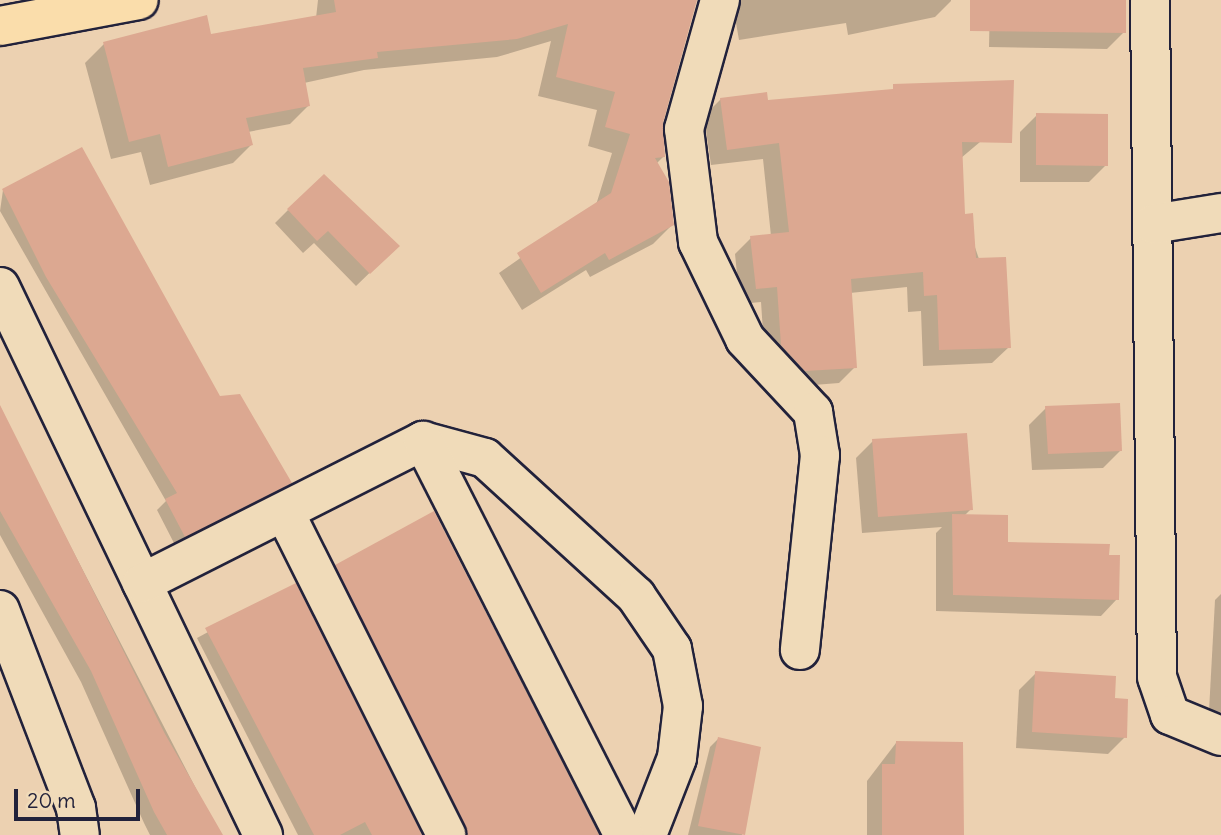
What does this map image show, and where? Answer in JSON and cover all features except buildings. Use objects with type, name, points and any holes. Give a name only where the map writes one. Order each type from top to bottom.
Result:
[{"type":"main road","points":[[0,26],[139,0]]},
{"type":"street","points":[[720,0],[684,129],[694,217],[698,242],[745,339],[813,412],[820,455],[800,650]]},
{"type":"street","points":[[1150,0],[1157,677],[1170,715],[1221,736]]},
{"type":"street","points":[[1153,224],[1221,213]]},
{"type":"street","points":[[0,287],[263,835]]},
{"type":"street","points":[[142,583],[286,515],[424,441],[485,458],[636,596],[672,649],[683,706],[677,758],[647,835]]},
{"type":"street","points":[[424,441],[624,835]]},
{"type":"street","points":[[286,515],[446,835]]},
{"type":"street","points":[[0,610],[76,808],[80,835]]}]
